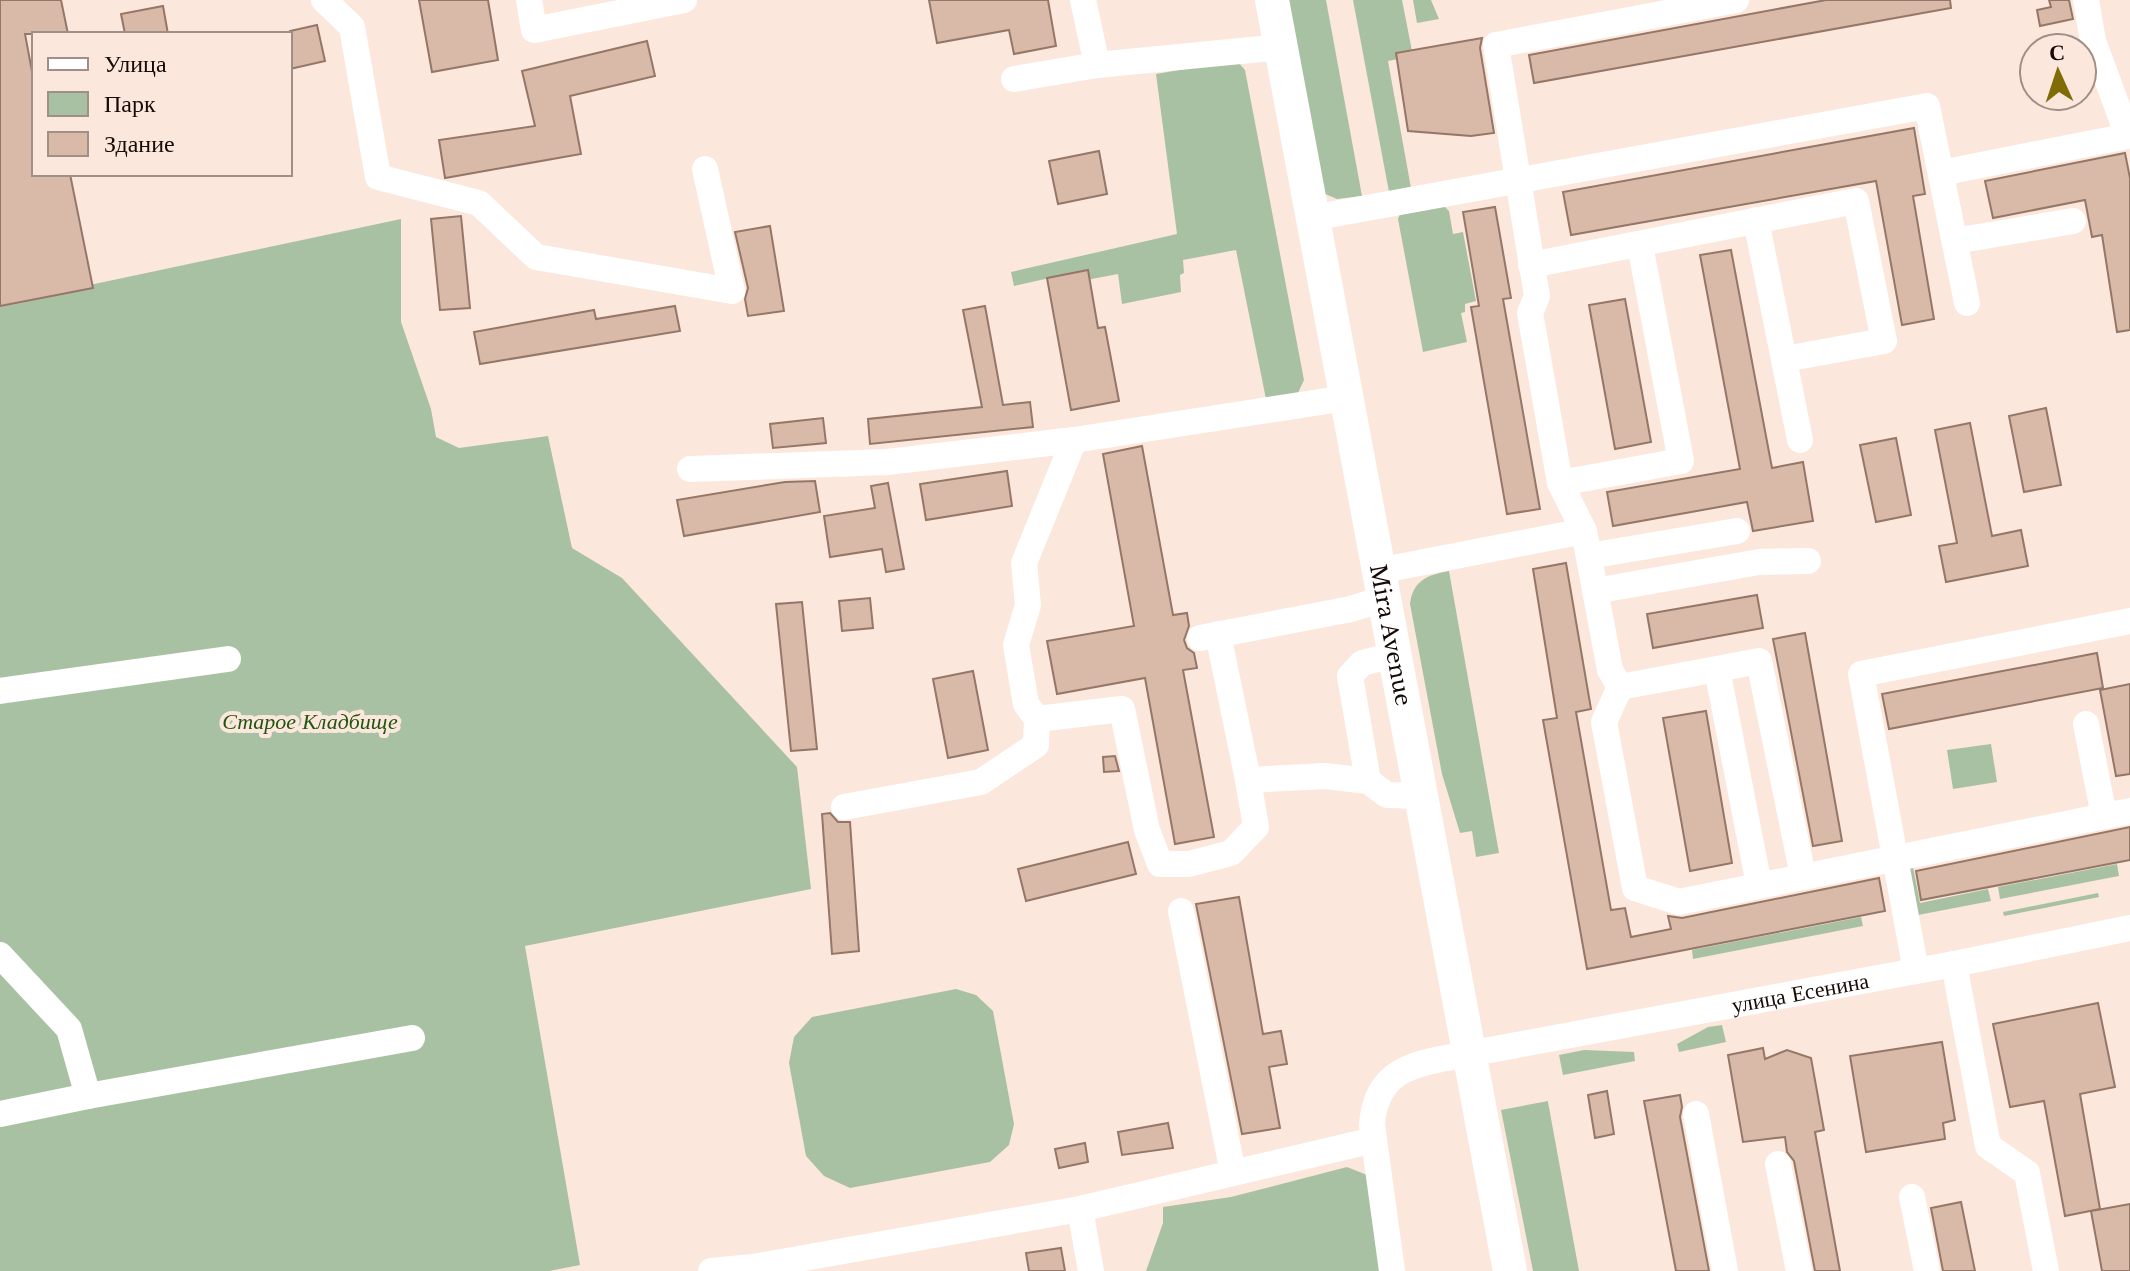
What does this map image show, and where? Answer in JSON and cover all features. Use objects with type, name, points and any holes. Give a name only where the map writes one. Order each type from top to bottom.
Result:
[{"type":"main road","name":"Mira Avenue","points":[[1272,0],[1510,1271]]},
{"type":"street","points":[[324,0],[352,27],[378,177],[479,203],[536,257],[732,291],[705,169]]},
{"type":"street","points":[[529,0],[534,30],[684,0]]},
{"type":"street","points":[[1083,0],[1097,65]]},
{"type":"street","points":[[1620,687],[1610,670],[1586,544],[1560,483],[1530,313],[1537,296],[1496,45],[1736,0]]},
{"type":"street","points":[[1941,173],[2129,137],[2118,75],[2093,41],[2086,0]]},
{"type":"street","points":[[1014,79],[1097,65],[1281,47]]},
{"type":"street","points":[[1312,218],[1927,106],[1967,303]]},
{"type":"street","points":[[1531,265],[1856,201],[1884,341],[1785,359]]},
{"type":"street","points":[[1756,220],[1800,440]]},
{"type":"street","points":[[1955,241],[2073,221]]},
{"type":"street","points":[[1560,483],[1681,461],[1640,245]]},
{"type":"street","points":[[690,469],[887,462],[1074,440],[1346,398]]},
{"type":"street","points":[[844,807],[981,782],[1036,745],[1037,719],[1026,704],[1016,645],[1028,605],[1024,563],[1074,440]]},
{"type":"street","points":[[1037,719],[1122,709],[1147,830],[1160,864],[1189,864],[1231,853],[1256,827],[1248,780],[1209,636],[1351,609],[1381,585],[1586,544],[1737,531]]},
{"type":"street","points":[[1595,591],[1759,562],[1808,561]]},
{"type":"street","points":[[1916,971],[1861,674],[2130,621]]},
{"type":"street","points":[[1368,781],[1350,676],[1362,663],[1394,655]]},
{"type":"street","points":[[0,691],[228,659]]},
{"type":"street","points":[[1620,687],[1759,661],[1803,876]]},
{"type":"street","points":[[1717,669],[1759,885]]},
{"type":"street","points":[[1620,687],[1604,722],[1635,888],[1679,902],[2117,813],[2086,724]]},
{"type":"street","points":[[1248,780],[1325,776],[1368,781],[1387,795],[1420,796]]},
{"type":"street","points":[[1181,911],[1233,1173]]},
{"type":"street","name":"улица Есенина","points":[[1392,1271],[1374,1140],[1373,1111],[1381,1091],[1403,1069],[1415,1064],[1954,964],[2130,928]]},
{"type":"street","points":[[0,955],[69,1029],[88,1096]]},
{"type":"street","points":[[1954,964],[1988,1146],[2027,1173],[2046,1271]]},
{"type":"street","points":[[0,1114],[412,1038]]},
{"type":"street","points":[[1696,1114],[1725,1271]]},
{"type":"street","points":[[712,1271],[768,1265],[1080,1209],[1374,1140]]},
{"type":"street","points":[[1778,1164],[1799,1271]]},
{"type":"street","points":[[1912,1197],[1927,1271]]},
{"type":"street","points":[[1080,1209],[1091,1271]]},
{"type":"green space","points":[[1283,0],[1326,0],[1362,196],[1337,199],[1323,193]]},
{"type":"green space","points":[[1353,0],[1402,0],[1413,56],[1388,61],[1411,188],[1389,192]]},
{"type":"green space","points":[[1413,0],[1431,0],[1439,19],[1417,23]]},
{"type":"green space","points":[[1233,61],[1245,70],[1304,380],[1298,393],[1266,399],[1236,250],[1183,260],[1181,292],[1122,304],[1118,274],[1076,282],[1072,273],[1014,286],[1011,272],[1177,234],[1156,74]]},
{"type":"green space","points":[[1442,204],[1449,211],[1453,234],[1463,232],[1476,301],[1465,304],[1465,312],[1461,313],[1467,342],[1423,352],[1398,219],[1402,209]]},
{"type":"green space","name":"Старое Кладбище","points":[[401,219],[401,322],[431,409],[436,437],[459,448],[548,436],[572,548],[622,578],[797,767],[811,889],[525,946],[580,1265],[549,1271],[0,1271],[0,304]]},
{"type":"green space","points":[[1449,571],[1499,853],[1476,857],[1472,831],[1460,833],[1442,774],[1410,604],[1418,584],[1434,574]]},
{"type":"green space","points":[[1991,744],[1997,782],[1953,789],[1947,750]]},
{"type":"green space","points":[[2117,864],[2119,876],[2000,899],[1998,887]]},
{"type":"green space","points":[[1913,867],[1920,903],[1988,889],[1991,901],[1918,915],[1909,868]]},
{"type":"green space","points":[[2098,893],[2099,897],[2004,916],[2003,912]]},
{"type":"green space","points":[[1861,917],[1863,926],[1693,959],[1692,950]]},
{"type":"green space","points":[[956,989],[976,995],[993,1011],[1014,1124],[1009,1145],[990,1162],[850,1188],[824,1176],[806,1156],[789,1063],[794,1037],[812,1017]]},
{"type":"green space","points":[[1722,1025],[1726,1042],[1679,1052],[1677,1044],[1708,1027]]},
{"type":"green space","points":[[1584,1050],[1634,1052],[1635,1061],[1563,1075],[1559,1055]]},
{"type":"green space","points":[[1548,1101],[1579,1271],[1533,1271],[1501,1110]]},
{"type":"green space","points":[[1347,1167],[1367,1175],[1381,1271],[1146,1271],[1163,1223],[1163,1207],[1231,1197]]},
{"type":"building","points":[[0,0],[61,0],[68,32],[25,34],[32,71],[32,176],[70,176],[93,288],[0,306]]},
{"type":"building","points":[[419,0],[488,0],[498,60],[432,72]]},
{"type":"building","points":[[929,0],[1048,0],[1056,46],[1014,54],[1009,30],[937,43]]},
{"type":"building","points":[[1826,0],[1950,0],[1951,8],[1534,83],[1529,55]]},
{"type":"building","points":[[2049,0],[2069,0],[2073,19],[2040,26],[2037,10],[2051,7]]},
{"type":"building","points":[[163,6],[168,32],[125,32],[121,14]]},
{"type":"building","points":[[317,25],[325,61],[292,69],[290,31]]},
{"type":"building","points":[[1482,38],[1480,48],[1494,133],[1471,136],[1408,131],[1396,53]]},
{"type":"building","points":[[647,41],[655,76],[570,96],[581,154],[445,178],[439,140],[535,126],[522,71]]},
{"type":"building","points":[[1914,128],[1925,194],[1913,196],[1934,319],[1902,325],[1876,181],[1571,235],[1563,192]]},
{"type":"building","points":[[1099,151],[1107,194],[1058,204],[1049,161]]},
{"type":"building","points":[[2125,153],[2130,178],[2130,330],[2117,332],[2102,235],[2092,237],[2085,200],[1993,218],[1985,181]]},
{"type":"building","points":[[1495,207],[1511,298],[1503,299],[1540,509],[1507,514],[1471,307],[1479,306],[1463,212]]},
{"type":"building","points":[[461,216],[470,308],[440,310],[431,219]]},
{"type":"building","points":[[770,226],[784,311],[748,316],[745,299],[748,288],[735,232]]},
{"type":"building","points":[[1731,250],[1772,468],[1803,462],[1813,521],[1753,531],[1747,502],[1613,526],[1607,492],[1740,469],[1700,255]]},
{"type":"building","points":[[1088,270],[1098,328],[1105,327],[1119,401],[1071,410],[1047,278]]},
{"type":"building","points":[[1625,299],[1651,442],[1615,449],[1589,305]]},
{"type":"building","points":[[675,306],[680,331],[480,364],[474,332],[594,310],[596,319]]},
{"type":"building","points":[[985,306],[1003,405],[1030,402],[1033,427],[870,444],[868,419],[982,407],[963,310]]},
{"type":"building","points":[[2046,408],[2061,485],[2024,492],[2009,416]]},
{"type":"building","points":[[823,418],[826,443],[773,448],[770,424]]},
{"type":"building","points":[[1970,423],[1992,536],[2021,530],[2028,566],[1946,582],[1939,546],[1957,543],[1935,430]]},
{"type":"building","points":[[1896,438],[1911,515],[1876,522],[1860,445]]},
{"type":"building","points":[[1142,446],[1173,615],[1187,613],[1189,626],[1184,640],[1187,648],[1194,653],[1197,668],[1183,670],[1214,837],[1175,844],[1145,678],[1057,694],[1047,641],[1134,626],[1103,454]]},
{"type":"building","points":[[1007,471],[1012,506],[926,520],[920,484]]},
{"type":"building","points":[[815,481],[820,512],[684,536],[677,500],[785,482]]},
{"type":"building","points":[[888,483],[904,569],[886,572],[882,549],[830,557],[824,516],[875,508],[871,486]]},
{"type":"building","points":[[1566,563],[1591,709],[1576,712],[1611,910],[1625,908],[1631,937],[1671,929],[1668,916],[1682,918],[1879,878],[1885,911],[1587,969],[1543,720],[1557,718],[1533,569]]},
{"type":"building","points":[[1757,595],[1763,628],[1653,648],[1647,614]]},
{"type":"building","points":[[870,598],[873,628],[842,631],[839,601]]},
{"type":"building","points":[[802,602],[817,749],[791,751],[776,604]]},
{"type":"building","points":[[1805,633],[1842,841],[1813,846],[1773,639]]},
{"type":"building","points":[[2097,653],[2103,688],[1889,729],[1882,694]]},
{"type":"building","points":[[973,671],[988,750],[948,758],[933,679]]},
{"type":"building","points":[[2130,684],[2130,774],[2116,776],[2100,690]]},
{"type":"building","points":[[1706,711],[1732,863],[1690,871],[1663,718]]},
{"type":"building","points":[[1115,756],[1119,771],[1104,772],[1103,757]]},
{"type":"building","points":[[830,813],[838,822],[850,822],[859,951],[832,954],[822,814]]},
{"type":"building","points":[[2130,827],[2130,860],[1921,900],[1916,871]]},
{"type":"building","points":[[1128,842],[1136,874],[1026,901],[1018,869]]},
{"type":"building","points":[[1239,897],[1263,1034],[1281,1031],[1287,1064],[1269,1067],[1280,1128],[1242,1134],[1196,904]]},
{"type":"building","points":[[2098,1003],[2115,1087],[2080,1094],[2100,1209],[2065,1216],[2044,1101],[2010,1107],[1993,1024]]},
{"type":"building","points":[[1942,1042],[1955,1120],[1943,1123],[1945,1139],[1866,1152],[1850,1056]]},
{"type":"building","points":[[1763,1048],[1765,1059],[1787,1050],[1811,1058],[1824,1130],[1815,1132],[1840,1271],[1815,1271],[1794,1161],[1787,1152],[1785,1137],[1743,1142],[1728,1055]]},
{"type":"building","points":[[1607,1091],[1614,1134],[1595,1138],[1588,1095]]},
{"type":"building","points":[[1680,1095],[1680,1117],[1709,1271],[1676,1271],[1644,1101]]},
{"type":"building","points":[[1168,1123],[1173,1148],[1122,1155],[1118,1132]]},
{"type":"building","points":[[1085,1143],[1088,1162],[1059,1168],[1055,1149]]},
{"type":"building","points":[[1961,1202],[1975,1271],[1943,1271],[1931,1208]]},
{"type":"building","points":[[2130,1204],[2130,1271],[2102,1271],[2091,1211]]},
{"type":"building","points":[[1061,1248],[1065,1271],[1029,1271],[1026,1253]]}]
